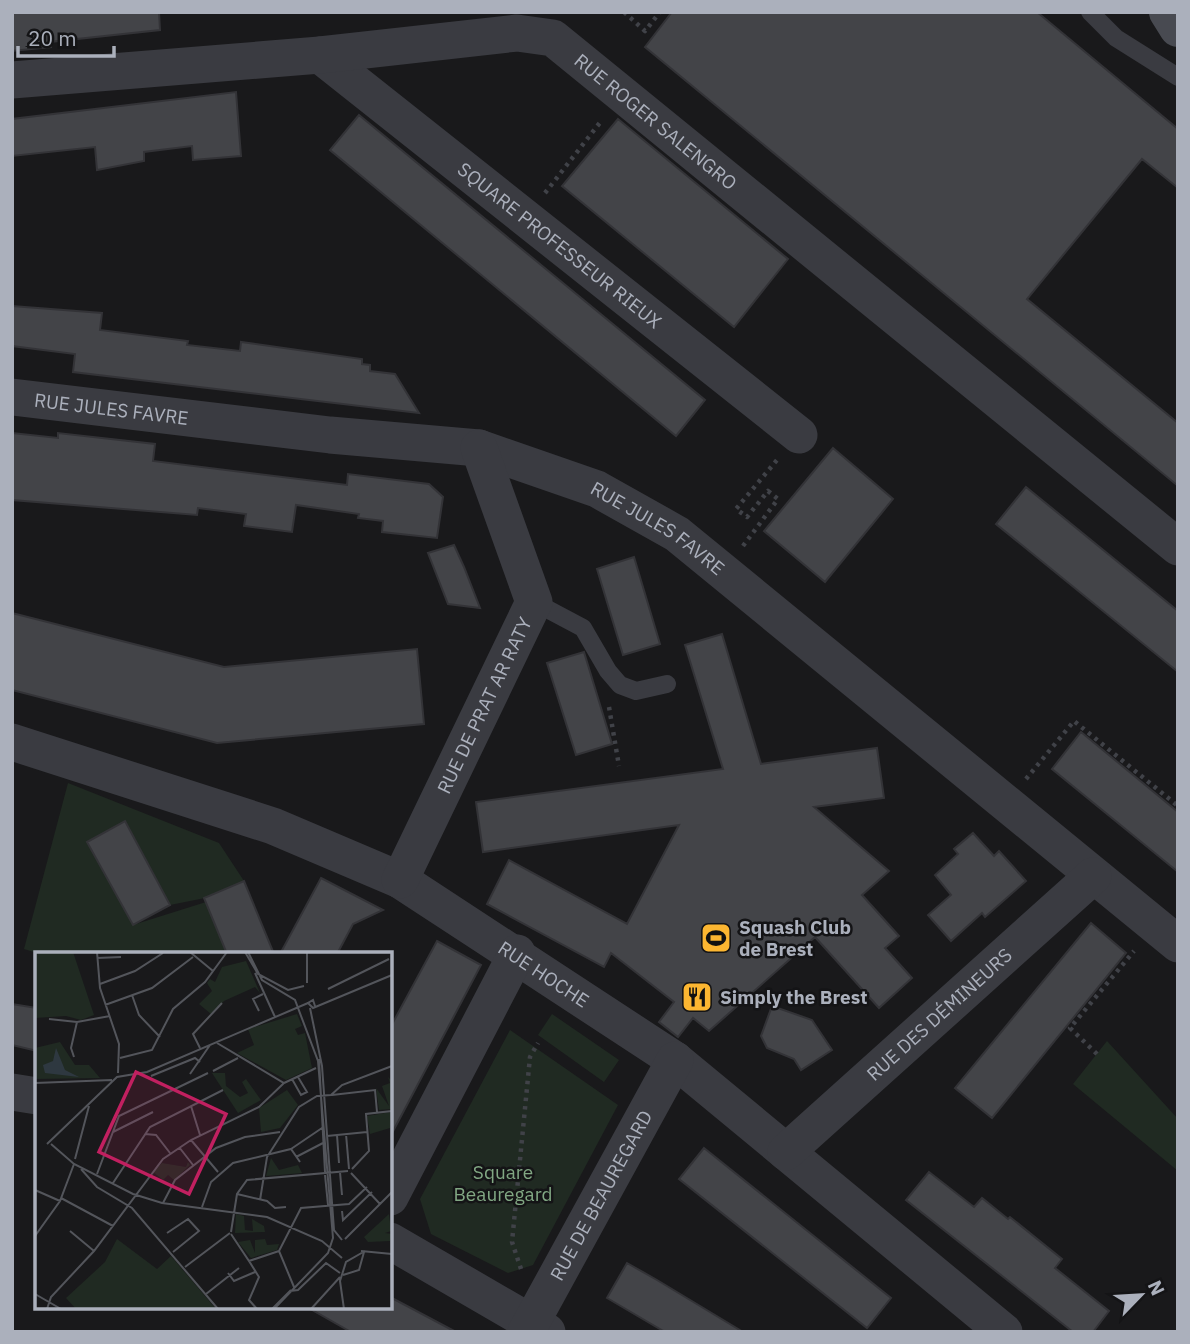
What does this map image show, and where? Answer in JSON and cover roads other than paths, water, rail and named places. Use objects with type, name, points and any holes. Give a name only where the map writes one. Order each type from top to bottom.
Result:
[{"type":"main road","points":[[1168,12],[1178,28]]},
{"type":"street","name":"RUE ROGER SALENGRO","points":[[12,79],[320,55],[517,33],[553,38],[1178,547]]},
{"type":"street","name":"SQUARE PROFESSEUR RIEUX","points":[[320,55],[799,435]]},
{"type":"street","name":"RUE JULES FAVRE","points":[[12,397],[330,435],[480,448],[597,489],[677,534],[1166,935]]},
{"type":"street","name":"RUE DE PRAT AR RATY","points":[[400,880],[534,602],[480,448]]},
{"type":"street","name":"RUE HOCHE","points":[[12,741],[273,826],[400,880],[517,953],[675,1059],[1004,1332]]},
{"type":"street","name":"RUE DES DÉMINEURS","points":[[786,1153],[1093,876]]},
{"type":"street","points":[[392,1193],[517,953]]},
{"type":"street","name":"RUE DE BEAUREGARD","points":[[535,1329],[675,1059]]},
{"type":"street","points":[[12,1092],[35,1096]]},
{"type":"street","points":[[392,1242],[535,1329]]},
{"type":"lane","points":[[1090,12],[1116,38],[1178,77]]},
{"type":"lane","points":[[534,602],[583,628],[608,671],[620,685],[636,691],[667,684]]},
{"type":"place","name":"Squash Club de Brest","points":[[716,938]]},
{"type":"place","name":"Simply the Brest","points":[[697,997]]},
{"type":"park label","name":"Square Beauregard","points":[[503,1183]]}]
